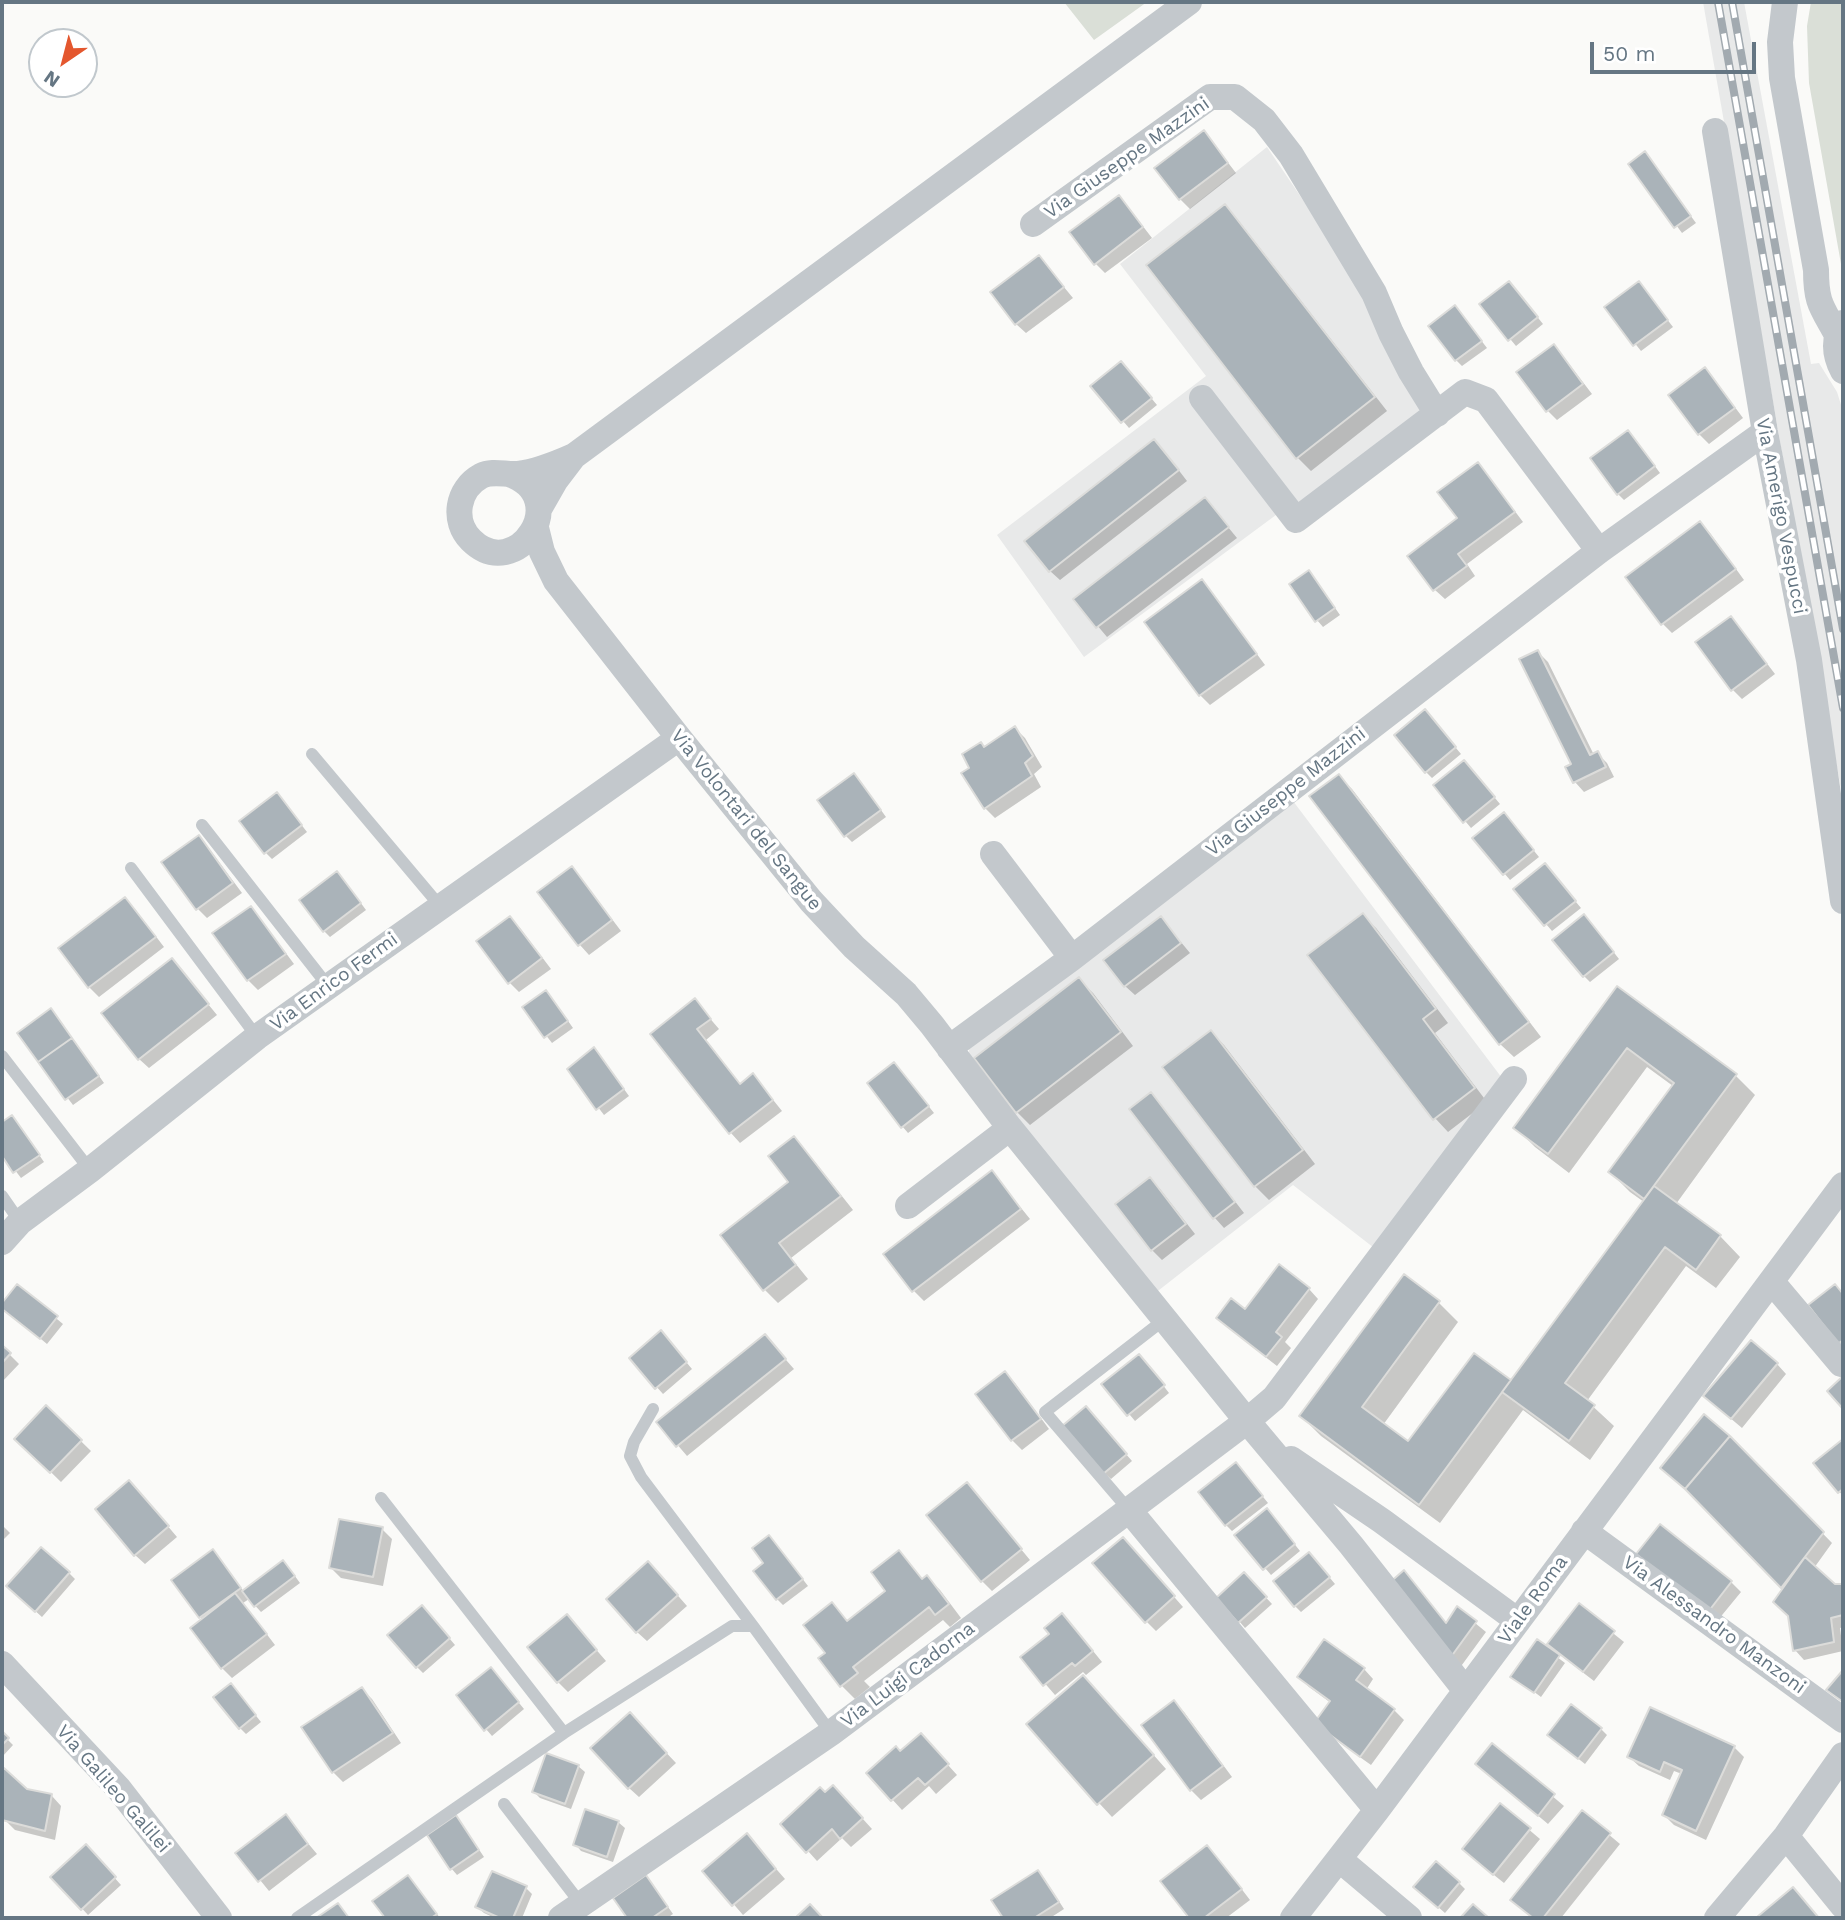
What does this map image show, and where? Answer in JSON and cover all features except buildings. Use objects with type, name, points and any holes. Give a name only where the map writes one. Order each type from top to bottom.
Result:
[{"type":"street","name":"Via Volontari del Sangue","points":[[503,552],[525,542],[555,481],[574,457],[1189,2]]},
{"type":"street","points":[[1785,2],[1780,42],[1782,78],[1816,270],[1819,303],[1840,329],[1836,355],[1843,371]]},
{"type":"street","name":"Via Giuseppe Mazzini","points":[[1033,224],[1210,97],[1236,97],[1264,120],[1290,155],[1374,293],[1410,372],[1437,414]]},
{"type":"street","name":"Via Amerigo Vespucci","points":[[1714,131],[1765,432],[1809,660],[1843,901]]},
{"type":"street","points":[[1816,270],[1831,295],[1843,305]]},
{"type":"street","points":[[1202,398],[1296,520],[1465,392],[1486,400],[1600,551]]},
{"type":"street","name":"Via Giuseppe Mazzini","points":[[949,1048],[1072,958],[1600,551],[1765,432]]},
{"type":"street","name":"Via Volontari del Sangue","points":[[509,474],[545,468],[574,457]]},
{"type":"street","name":"Via Volontari del Sangue","points":[[556,581],[522,560],[503,552],[486,550],[471,541],[462,527],[459,510],[464,493],[475,480],[499,472],[520,478],[528,485],[535,495],[542,552],[556,581],[811,901],[854,947],[906,994],[949,1048]]},
{"type":"street","name":"Via Enrico Fermi","points":[[2,1242],[20,1222],[257,1037],[679,738]]},
{"type":"street","points":[[993,854],[1072,958]]},
{"type":"street","points":[[949,1048],[1010,1128],[1351,1545],[1466,1691]]},
{"type":"street","points":[[1255,1430],[1274,1398],[1514,1079]]},
{"type":"street","points":[[908,1206],[1010,1128]]},
{"type":"street","name":"Viale Roma","points":[[1293,1918],[1377,1810],[1843,1185]]},
{"type":"street","points":[[1772,1282],[1841,1364]]},
{"type":"street","points":[[1255,1430],[1518,1620]]},
{"type":"street","name":"Via Luigi Cadorna","points":[[571,1911],[831,1733],[1129,1510],[1255,1430]]},
{"type":"street","points":[[1129,1510],[1377,1810]]},
{"type":"street","points":[[1351,1545],[1382,1521]]},
{"type":"street","name":"Via Alessandro Manzoni","points":[[1584,1531],[1843,1720]]},
{"type":"street","name":"Via Galileo Galilei","points":[[4,1670],[118,1788],[219,1918]]},
{"type":"street","points":[[1717,1918],[1786,1836],[1843,1755]]},
{"type":"street","points":[[1786,1836],[1843,1906]]},
{"type":"street","points":[[1339,1860],[1409,1918]]},
{"type":"lane","points":[[312,754],[440,906]]},
{"type":"lane","points":[[202,825],[328,986]]},
{"type":"lane","points":[[131,868],[257,1037]]},
{"type":"lane","points":[[2,1056],[90,1170]]},
{"type":"lane","points":[[2,1196],[20,1222]]},
{"type":"lane","points":[[1129,1510],[1045,1412],[1165,1319]]},
{"type":"lane","points":[[653,1409],[634,1442],[630,1456],[641,1477],[831,1733]]},
{"type":"lane","points":[[381,1498],[564,1733]]},
{"type":"lane","points":[[297,1918],[564,1733],[732,1626],[753,1626]]},
{"type":"lane","points":[[504,1804],[571,1911]]},
{"type":"shaded area","points":[[1064,2],[1147,2],[1094,40]]},
{"type":"shaded area","points":[[1703,2],[1744,2],[1811,364],[1819,363],[1837,392],[1843,411],[1843,801]]},
{"type":"shaded area","points":[[1811,2],[1843,2],[1843,268],[1809,83],[1807,26]]},
{"type":"shaded area","points":[[1267,147],[1326,234],[1442,418],[1293,528],[1280,512],[1084,657],[997,535],[1206,376],[1120,264]]},
{"type":"shaded area","points":[[1290,797],[1505,1082],[1378,1251],[1293,1185],[1154,1294],[969,1062],[969,1049]]},
{"type":"railway","points":[[1718,2],[1843,708]]},
{"type":"railway","points":[[1732,2],[1843,629]]}]
